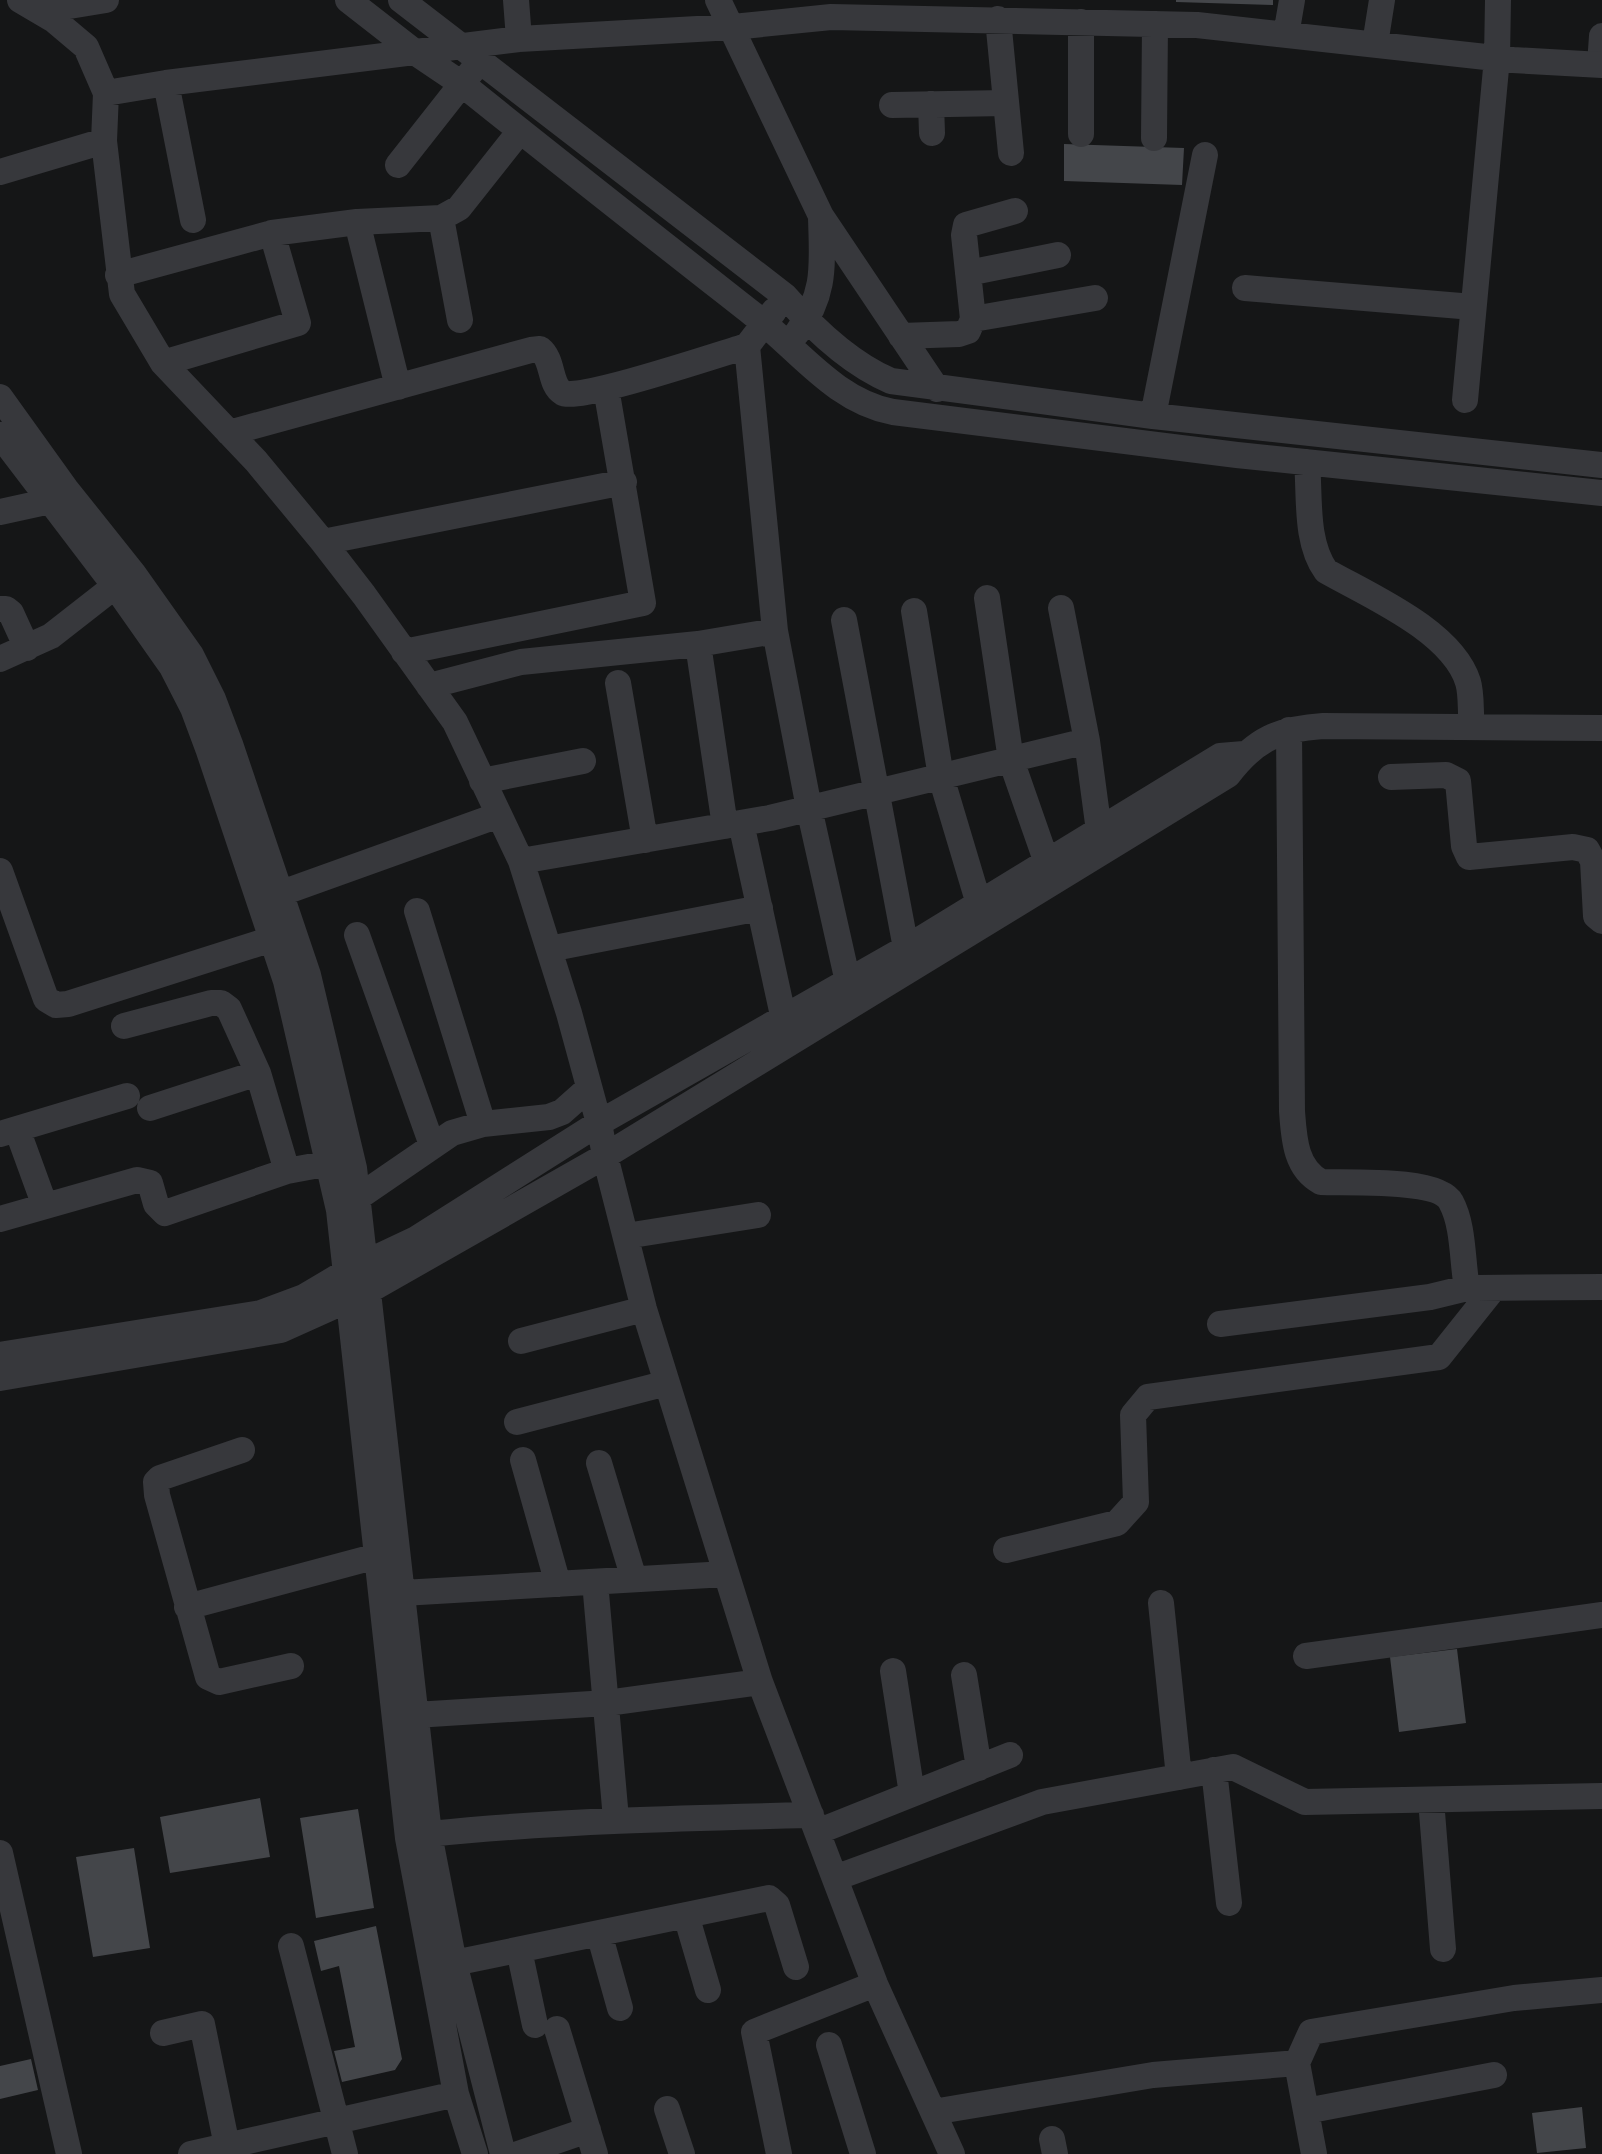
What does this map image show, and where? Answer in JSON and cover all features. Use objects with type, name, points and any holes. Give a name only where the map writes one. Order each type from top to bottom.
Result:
[{"type":"street","points":[[29,6],[106,0]]},
{"type":"street","points":[[348,0],[416,53],[462,84],[765,323],[839,390],[863,404],[880,409],[1308,462],[1602,493]]},
{"type":"street","points":[[516,0],[519,39]]},
{"type":"street","points":[[718,0],[733,27],[821,216],[937,389]]},
{"type":"street","points":[[1286,35],[1292,0]]},
{"type":"street","points":[[1375,44],[1382,0]]},
{"type":"street","points":[[1465,400],[1497,58],[1498,0]]},
{"type":"street","points":[[413,5],[471,54],[785,296],[806,320],[873,373],[891,381],[937,389],[1153,416],[1602,465]]},
{"type":"street","points":[[29,6],[76,36],[86,47],[106,93],[104,141],[122,294],[163,363],[229,433],[323,542],[455,722],[521,861],[599,1123],[605,1156],[644,1310],[760,1682],[875,1984],[952,2154]]},
{"type":"street","points":[[106,93],[166,83],[416,53],[471,54],[519,39],[733,27],[831,9],[1075,14],[1497,58],[1601,65],[1602,36]]},
{"type":"street","points":[[991,13],[1006,103],[1011,153]]},
{"type":"street","points":[[1075,14],[1081,134]]},
{"type":"street","points":[[1154,138],[1155,24]]},
{"type":"street","points":[[398,165],[462,84],[471,54]]},
{"type":"street","points":[[166,83],[193,220]]},
{"type":"street","points":[[892,105],[1006,103]]},
{"type":"street","points":[[931,104],[932,133]]},
{"type":"street","points":[[118,274],[272,233],[357,222],[441,218],[459,208],[520,131]]},
{"type":"street","points":[[0,172],[104,141]]},
{"type":"street","points":[[1153,416],[1205,155]]},
{"type":"street","points":[[901,336],[959,334],[968,331],[973,319],[966,225],[1015,211]]},
{"type":"street","points":[[788,344],[806,320],[822,284],[821,216]]},
{"type":"street","points":[[441,218],[460,320]]},
{"type":"street","points":[[357,222],[398,387]]},
{"type":"street","points":[[163,363],[298,323],[272,233]]},
{"type":"street","points":[[968,273],[1058,255]]},
{"type":"street","points":[[1245,288],[1473,307]]},
{"type":"street","points":[[229,433],[540,349],[548,357],[562,393],[576,395],[606,388],[747,346],[785,296]]},
{"type":"street","points":[[973,319],[1095,298]]},
{"type":"street","points":[[747,346],[775,631],[809,808],[848,981]]},
{"type":"street","points":[[405,652],[643,603],[606,388]]},
{"type":"street","points":[[0,397],[115,586],[172,667],[193,708],[271,897],[308,975],[354,1168],[348,1203],[359,1295],[369,1471],[386,1553],[391,1594],[408,1838],[456,2094],[475,2154]]},
{"type":"street","points":[[0,435],[133,573],[191,655],[213,699],[230,744],[271,897],[272,939],[286,981],[330,1163],[348,1203]]},
{"type":"street","points":[[1308,462],[1317,559],[1326,571],[1434,634],[1456,659],[1468,682],[1472,727]]},
{"type":"street","points":[[323,542],[624,482]]},
{"type":"street","points":[[0,512],[60,499]]},
{"type":"street","points":[[0,658],[51,636],[115,586]]},
{"type":"street","points":[[987,598],[1011,760],[1047,863]]},
{"type":"street","points":[[1061,608],[1087,741],[1099,831]]},
{"type":"street","points":[[0,609],[6,609],[11,613],[27,648]]},
{"type":"street","points":[[914,611],[941,777],[979,904]]},
{"type":"street","points":[[844,620],[906,948]]},
{"type":"street","points":[[429,686],[521,662],[698,644],[775,631]]},
{"type":"street","points":[[698,644],[733,824],[760,908],[784,1020]]},
{"type":"street","points":[[618,683],[645,840]]},
{"type":"street","points":[[0,1378],[281,1330],[359,1295],[605,1156],[1228,775],[1244,754],[1273,735],[1289,729],[1323,726],[1602,728]]},
{"type":"street","points":[[1289,729],[1292,1111],[1300,1159],[1308,1175],[1321,1182],[1423,1186],[1443,1192],[1450,1199],[1457,1216],[1467,1288]]},
{"type":"street","points":[[521,861],[733,824],[809,808],[1087,741]]},
{"type":"street","points":[[0,1355],[261,1313],[304,1297],[356,1267],[416,1239],[599,1123],[784,1020],[906,948],[1220,756],[1244,754]]},
{"type":"street","points":[[482,781],[583,761]]},
{"type":"street","points":[[1391,777],[1446,775],[1458,781],[1464,846],[1468,857],[1573,848],[1587,850],[1593,861],[1596,916],[1602,921]]},
{"type":"street","points":[[271,897],[499,815]]},
{"type":"street","points":[[0,871],[46,999],[56,1005],[68,1004],[272,939]]},
{"type":"street","points":[[549,950],[760,908]]},
{"type":"street","points":[[417,911],[483,1124]]},
{"type":"street","points":[[357,935],[432,1145]]},
{"type":"street","points":[[124,1026],[211,1003],[221,1003],[232,1014],[258,1073],[287,1171]]},
{"type":"street","points":[[150,1108],[258,1073]]},
{"type":"street","points":[[348,1203],[452,1133],[483,1124],[549,1117],[562,1112],[589,1088]]},
{"type":"street","points":[[45,1206],[9,1132],[127,1096]]},
{"type":"street","points":[[0,1220],[137,1180],[150,1183],[156,1204],[165,1213],[287,1171],[330,1163]]},
{"type":"street","points":[[626,1236],[758,1215]]},
{"type":"street","points":[[1220,1324],[1430,1297],[1467,1288],[1602,1287]]},
{"type":"street","points":[[1006,1550],[1117,1523],[1136,1502],[1132,1415],[1148,1397],[1439,1357],[1494,1288]]},
{"type":"street","points":[[521,1341],[644,1310]]},
{"type":"street","points":[[517,1422],[667,1383]]},
{"type":"street","points":[[242,1449],[160,1478],[156,1482],[157,1495],[204,1670],[213,1681],[228,1681],[291,1666]]},
{"type":"street","points":[[524,1460],[558,1584]]},
{"type":"street","points":[[599,1463],[634,1579]]},
{"type":"street","points":[[187,1607],[386,1553]]},
{"type":"street","points":[[391,1594],[726,1574]]},
{"type":"street","points":[[595,1582],[616,1819]]},
{"type":"street","points":[[391,1594],[415,1715],[429,1834],[454,1963],[503,2154]]},
{"type":"street","points":[[1161,1603],[1179,1777]]},
{"type":"street","points":[[1306,1656],[1602,1615]]},
{"type":"street","points":[[892,1671],[912,1794]]},
{"type":"street","points":[[964,1675],[979,1768]]},
{"type":"street","points":[[415,1715],[607,1703],[760,1682]]},
{"type":"street","points":[[429,1834],[531,1824],[616,1819],[814,1824],[912,1794],[1010,1755]]},
{"type":"street","points":[[835,1878],[1042,1802],[1233,1767],[1305,1802],[1602,1796]]},
{"type":"street","points":[[1214,1770],[1229,1903]]},
{"type":"street","points":[[1431,1800],[1443,1949]]},
{"type":"street","points":[[1,1863],[11,1954],[69,2154]]},
{"type":"street","points":[[454,1963],[769,1898],[777,1905],[796,1967]]},
{"type":"street","points":[[687,1915],[708,1990]]},
{"type":"street","points":[[599,1933],[620,2008]]},
{"type":"street","points":[[291,1946],[345,2154]]},
{"type":"street","points":[[518,2154],[591,2142],[519,1950]]},
{"type":"street","points":[[779,2154],[754,2032],[875,1984]]},
{"type":"street","points":[[1314,2154],[1297,2063],[1311,2032],[1514,1998],[1602,1990]]},
{"type":"street","points":[[163,2033],[202,2024],[227,2146]]},
{"type":"street","points":[[829,2045],[863,2154]]},
{"type":"street","points":[[933,2112],[1153,2075],[1297,2063]]},
{"type":"street","points":[[1306,2111],[1494,2075]]},
{"type":"street","points":[[191,2154],[456,2094]]},
{"type":"street","points":[[667,2109],[682,2154]]},
{"type":"building","points":[[1176,0],[1273,0],[1273,5],[1176,2]]},
{"type":"building","points":[[1064,144],[1184,148],[1182,185],[1064,181]]},
{"type":"building","points":[[1457,1649],[1466,1723],[1399,1732],[1390,1657]]},
{"type":"building","points":[[260,1798],[270,1857],[170,1873],[160,1817]]},
{"type":"building","points":[[358,1809],[374,1908],[316,1918],[300,1818]]},
{"type":"building","points":[[134,1848],[150,1948],[93,1957],[76,1857]]},
{"type":"building","points":[[376,1926],[402,2059],[395,2070],[342,2082],[334,2051],[355,2047],[339,1966],[321,1971],[314,1941]]},
{"type":"building","points":[[31,2059],[38,2090],[0,2099],[0,2066]]},
{"type":"building","points":[[1582,2107],[1586,2148],[1537,2153],[1532,2113]]}]
